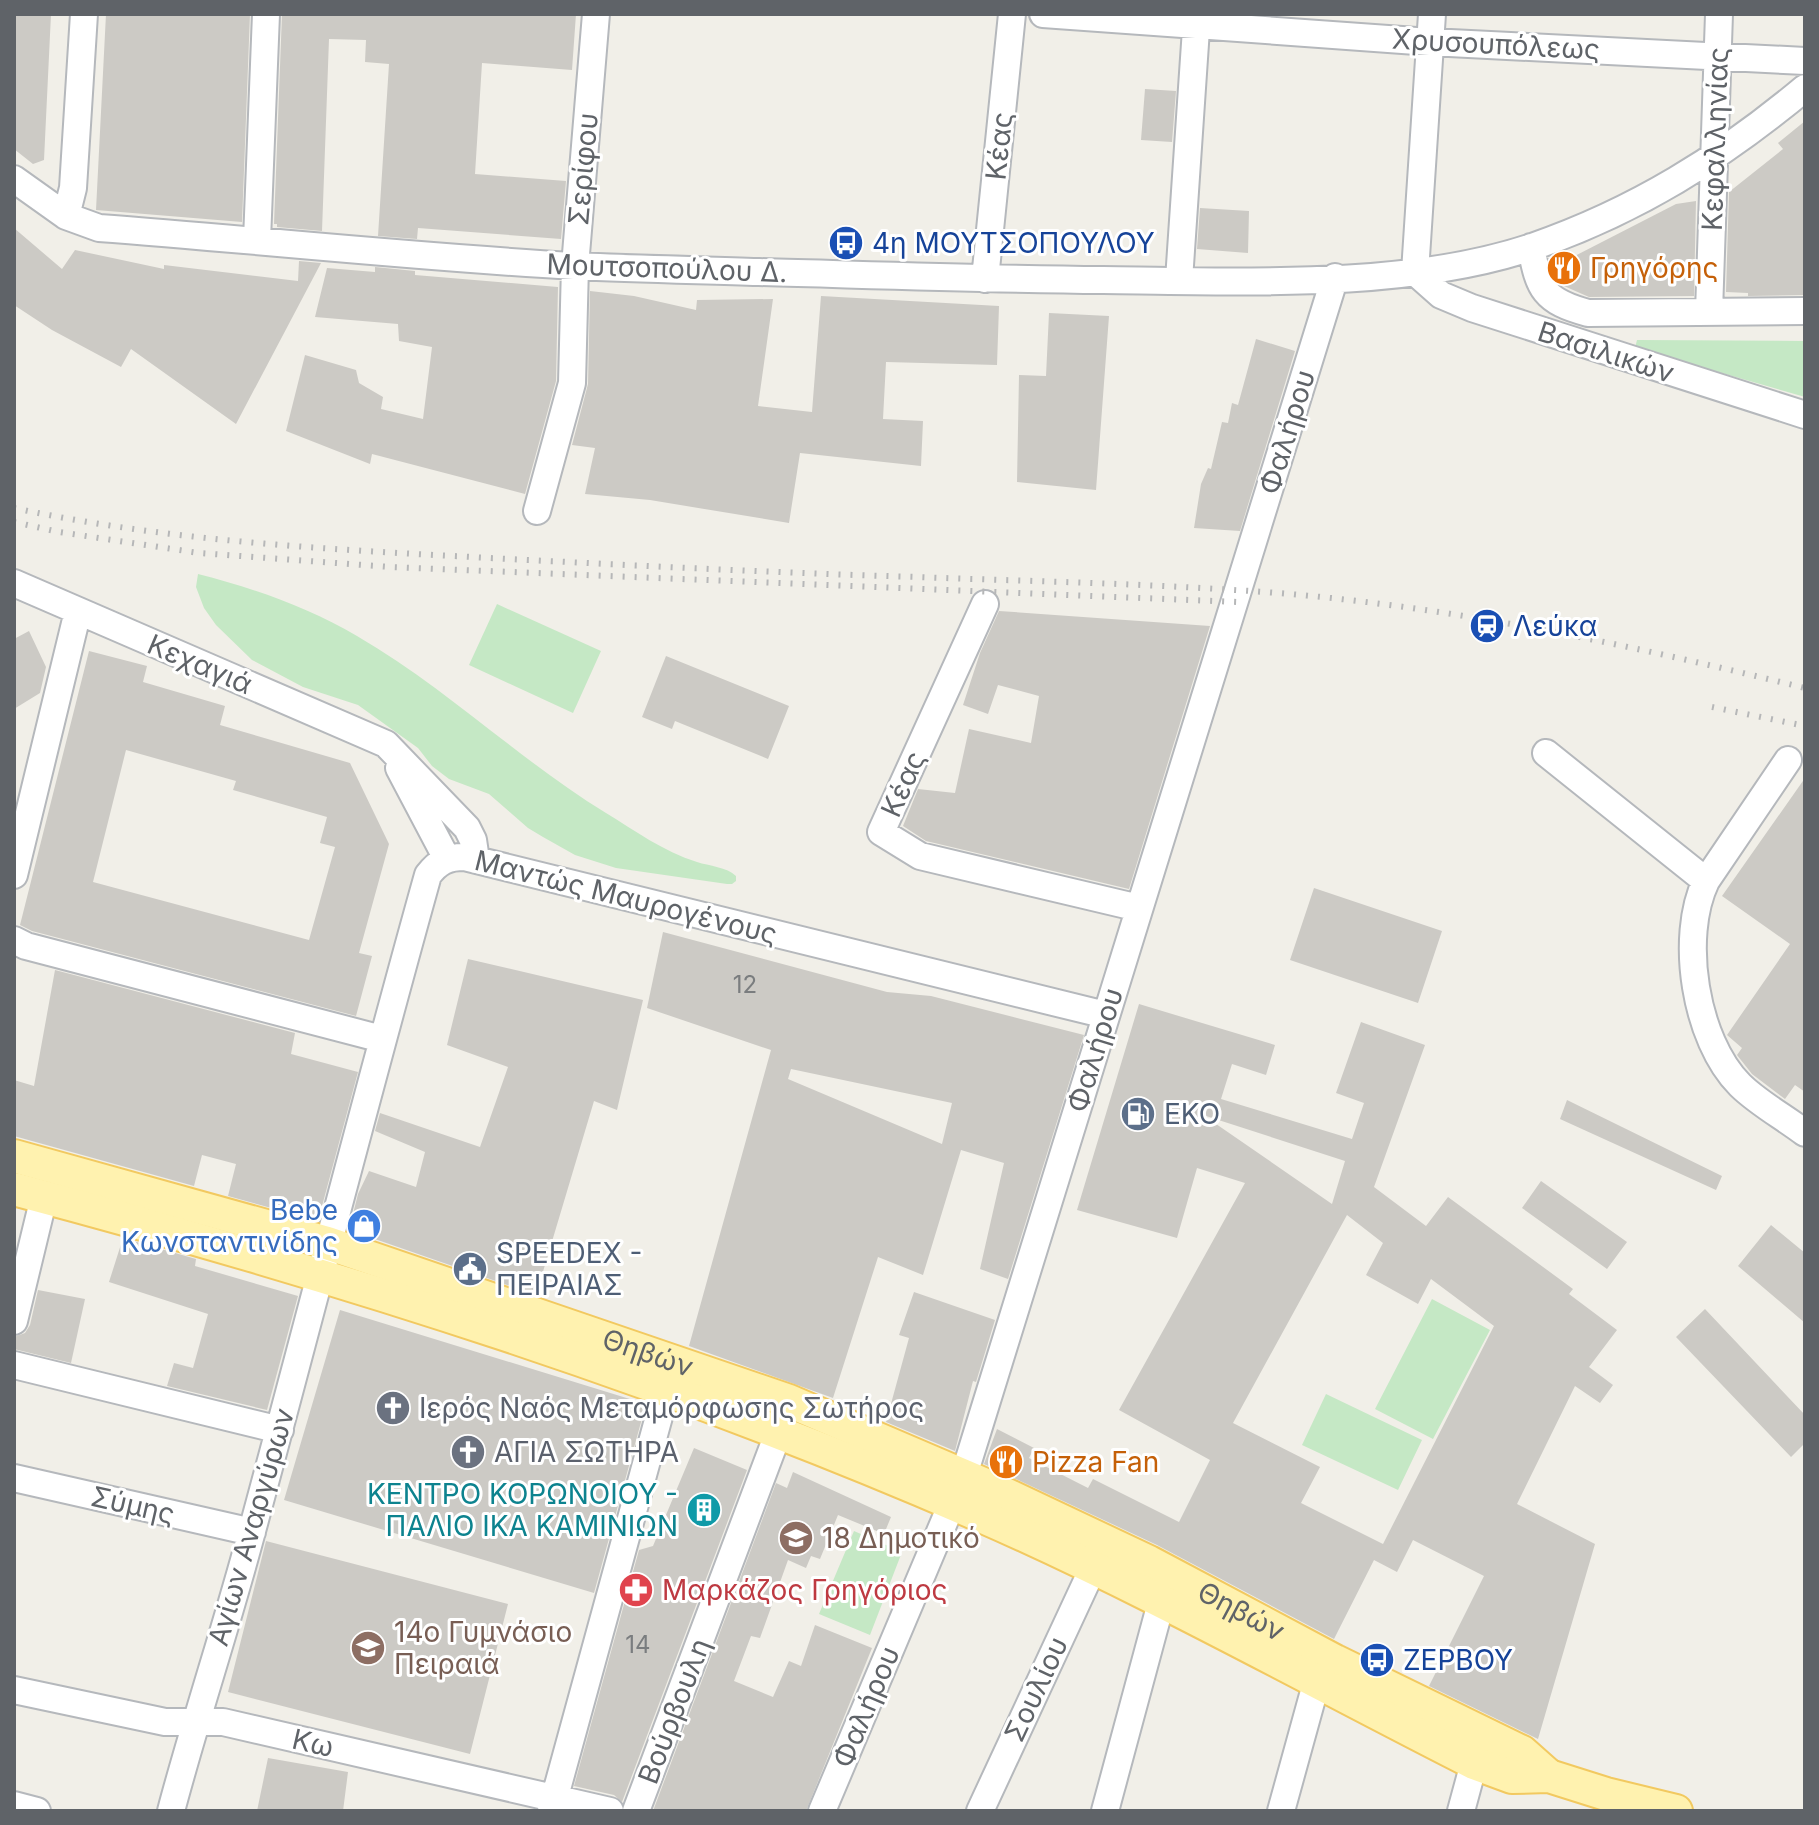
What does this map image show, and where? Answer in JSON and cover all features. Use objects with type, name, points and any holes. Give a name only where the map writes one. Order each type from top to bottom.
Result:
[{"type":"main road","name":"Θηβών","points":[[14,1156],[327,1243],[789,1401],[958,1490],[1093,1568],[1474,1763],[1512,1777],[1549,1776]]},
{"type":"main road","name":"Θηβών","points":[[29,1193],[319,1274],[958,1490],[1149,1562],[1335,1661],[1522,1752],[1549,1776],[1604,1802],[1676,1811]]},
{"type":"street","points":[[66,216],[73,188],[84,14]]},
{"type":"street","points":[[257,240],[266,14]]},
{"type":"street","name":"Σερίφου","points":[[537,511],[572,383],[575,266],[596,14]]},
{"type":"street","name":"Κέας","points":[[985,279],[1012,14]]},
{"type":"street","name":"Χρυσουπόλεως","points":[[1043,14],[1197,18],[1430,42],[1805,61]]},
{"type":"street","points":[[1415,272],[1432,14]]},
{"type":"street","name":"Κεφαλληνίας","points":[[1709,312],[1719,14]]},
{"type":"street","points":[[1179,280],[1197,18]]},
{"type":"street","name":"Μουτσοπούλου Δ.","points":[[14,179],[66,216],[99,228],[575,266],[985,279],[1335,277],[1415,272],[1474,262],[1531,247],[1647,198],[1715,158],[1805,88]]},
{"type":"street","points":[[1531,247],[1537,280],[1549,296],[1567,307],[1588,313],[1805,311]]},
{"type":"street","name":"Βασιλικών","points":[[1415,272],[1441,295],[1472,308],[1805,415]]},
{"type":"street","name":"Φαλήρου","points":[[822,1811],[958,1490],[1335,277]]},
{"type":"street","name":"Κεχαγιά","points":[[14,583],[386,744],[467,828],[473,840],[476,860]]},
{"type":"street","name":"Κέας","points":[[985,604],[881,832],[920,856],[1139,908]]},
{"type":"street","points":[[14,875],[78,611]]},
{"type":"street","points":[[386,744],[447,859]]},
{"type":"street","points":[[1546,753],[1706,881]]},
{"type":"street","points":[[1788,760],[1706,881],[1698,898],[1693,924],[1692,954],[1695,982],[1706,1024],[1719,1056],[1740,1085],[1805,1133]]},
{"type":"street","name":"Μαντώς Μαυρογένους","points":[[327,1243],[428,875],[447,859],[464,857],[1106,1015]]},
{"type":"street","points":[[14,940],[382,1039]]},
{"type":"street","points":[[14,1321],[29,1193]]},
{"type":"street","name":"Αγίων Αναργύρων","points":[[171,1811],[194,1723],[252,1532],[327,1243]]},
{"type":"street","points":[[14,1365],[280,1430]]},
{"type":"street","points":[[553,1804],[666,1391]]},
{"type":"street","name":"Βούρβουλη","points":[[636,1811],[779,1431]]},
{"type":"street","name":"Σύμης","points":[[14,1478],[252,1532]]},
{"type":"street","name":"Σουλίου","points":[[980,1811],[1093,1568]]},
{"type":"street","points":[[1105,1811],[1161,1603]]},
{"type":"street","points":[[1281,1811],[1316,1684]]},
{"type":"street","name":"Κω","points":[[14,1690],[165,1722],[223,1722],[553,1804],[610,1811]]},
{"type":"street","points":[[1461,1811],[1474,1763]]},
{"type":"street","points":[[14,1805],[37,1811]]},
{"type":"green space","points":[[1637,340],[1805,341],[1805,397],[1635,348]]},
{"type":"green space","points":[[198,574],[280,599],[357,636],[421,678],[542,770],[606,813],[673,853],[728,871],[736,876],[736,881],[727,884],[616,868],[575,855],[543,837],[489,794],[449,779],[432,766],[418,748],[358,705],[303,687],[252,660],[216,625],[204,608],[196,587]]},
{"type":"green space","points":[[497,604],[601,651],[573,713],[469,665]]},
{"type":"green space","points":[[1432,1299],[1490,1330],[1433,1439],[1375,1409]]},
{"type":"green space","points":[[1326,1394],[1422,1440],[1398,1490],[1302,1445]]},
{"type":"green space","points":[[854,1531],[902,1552],[870,1635],[819,1614]]},
{"type":"building","points":[[14,14],[51,14],[44,160],[33,164],[14,149]]},
{"type":"building","points":[[106,14],[250,14],[242,222],[96,210]]},
{"type":"building","points":[[282,14],[576,14],[572,70],[482,63],[475,174],[566,181],[561,239],[418,228],[417,239],[378,236],[389,64],[365,62],[366,40],[329,39],[322,231],[277,227],[274,224]]},
{"type":"building","points":[[1145,89],[1176,91],[1172,142],[1141,140]]},
{"type":"building","points":[[1805,121],[1805,295],[1748,296],[1748,293],[1726,292],[1729,192],[1783,149],[1778,143]]},
{"type":"building","points":[[1696,201],[1694,296],[1589,297],[1564,286],[1565,261],[1676,204]]},
{"type":"building","points":[[1200,208],[1249,211],[1248,253],[1197,249]]},
{"type":"building","points":[[14,228],[62,269],[75,250],[164,269],[164,265],[298,281],[299,261],[321,263],[236,424],[131,349],[121,367],[52,330],[14,305]]},
{"type":"building","points":[[375,267],[415,271],[415,275],[558,287],[556,381],[525,494],[372,454],[370,464],[286,431],[305,355],[356,370],[359,383],[383,397],[381,409],[423,419],[432,347],[399,341],[398,324],[315,317],[327,268],[375,272]]},
{"type":"building","points":[[590,291],[634,296],[696,310],[697,300],[773,299],[758,406],[812,412],[821,296],[999,306],[997,365],[886,362],[883,419],[923,421],[921,466],[800,453],[789,523],[650,500],[585,494],[595,448],[572,445],[588,384]]},
{"type":"building","points":[[1049,313],[1109,316],[1096,490],[1017,482],[1019,375],[1046,376]]},
{"type":"building","points":[[1256,339],[1295,351],[1240,531],[1194,528],[1201,484],[1208,468],[1211,469],[1222,422],[1228,423],[1232,403],[1238,405]]},
{"type":"building","points":[[999,611],[1210,626],[1129,889],[926,841],[903,826],[918,789],[955,793],[969,729],[1031,743],[1039,696],[998,685],[988,714],[963,705],[980,653]]},
{"type":"building","points":[[29,631],[46,667],[40,693],[14,709],[14,639]]},
{"type":"building","points":[[89,651],[147,666],[143,682],[225,706],[220,725],[350,763],[389,844],[359,953],[372,956],[356,1016],[32,931],[20,925]],"holes":[[[126,750],[236,781],[233,790],[327,817],[320,843],[335,847],[309,940],[93,882]]]},
{"type":"building","points":[[666,656],[789,706],[768,759],[675,721],[672,729],[642,717]]},
{"type":"building","points":[[1805,778],[1805,1092],[1795,1085],[1785,1099],[1752,1074],[1737,1055],[1742,1048],[1727,1035],[1790,944],[1722,896]]},
{"type":"building","points":[[1314,888],[1442,931],[1418,1003],[1290,960]]},
{"type":"building","points":[[663,932],[887,992],[931,996],[1084,1035],[1008,1279],[980,1269],[1004,1163],[961,1150],[923,1275],[878,1257],[833,1398],[689,1346],[771,1050],[647,1008]],"holes":[[[791,1069],[952,1103],[942,1144],[788,1079]]]},
{"type":"building","points":[[468,959],[643,1000],[617,1110],[594,1101],[536,1295],[349,1230],[358,1194],[369,1171],[416,1187],[425,1152],[375,1131],[380,1113],[480,1147],[508,1067],[447,1045]]},
{"type":"building","points":[[55,970],[295,1033],[291,1054],[358,1072],[318,1221],[228,1196],[236,1164],[202,1155],[194,1186],[14,1136],[14,1080],[34,1086]]},
{"type":"building","points":[[1139,1004],[1275,1045],[1266,1075],[1232,1064],[1221,1099],[1352,1139],[1364,1103],[1336,1093],[1361,1022],[1425,1045],[1374,1187],[1426,1226],[1448,1197],[1573,1289],[1569,1294],[1617,1330],[1589,1367],[1613,1385],[1600,1403],[1575,1386],[1517,1504],[1595,1544],[1538,1739],[1429,1686],[1484,1576],[1413,1540],[1397,1572],[1374,1560],[1334,1639],[1157,1545],[984,1464],[997,1429],[1034,1448],[1029,1458],[1088,1488],[1093,1479],[1179,1522],[1210,1460],[1119,1410],[1245,1183],[1197,1168],[1177,1238],[1077,1210]],"holes":[[[1203,1115],[1345,1161],[1332,1204]],[[1347,1215],[1383,1243],[1366,1275],[1418,1304],[1431,1279],[1494,1326],[1383,1544],[1301,1503],[1320,1467],[1233,1423]]]},
{"type":"building","points":[[1567,1100],[1722,1176],[1716,1190],[1560,1119]]},
{"type":"building","points":[[1541,1181],[1627,1242],[1607,1269],[1522,1208]]},
{"type":"building","points":[[1771,1225],[1805,1253],[1805,1323],[1738,1266]]},
{"type":"building","points":[[123,1238],[196,1259],[195,1266],[298,1296],[267,1410],[167,1386],[174,1363],[193,1368],[208,1314],[109,1282]]},
{"type":"building","points":[[38,1290],[85,1299],[71,1363],[14,1349],[14,1337],[25,1333],[30,1325]]},
{"type":"building","points":[[914,1292],[995,1320],[976,1382],[973,1381],[955,1451],[886,1422],[909,1338],[899,1335]]},
{"type":"building","points":[[1705,1309],[1805,1415],[1805,1443],[1791,1457],[1676,1337]]},
{"type":"building","name":"ΑΓΙΑ ΣΩΤΗΡΑ","points":[[340,1310],[646,1404],[594,1593],[284,1500]]},
{"type":"building","points":[[694,1448],[747,1470],[622,1802],[614,1795],[574,1786],[639,1550],[653,1546]]},
{"type":"building","points":[[793,1472],[891,1517],[884,1534],[838,1515],[820,1559],[811,1556],[806,1568],[788,1560],[760,1638],[751,1636],[734,1681],[773,1697],[789,1661],[801,1666],[815,1625],[872,1648],[806,1811],[653,1811],[776,1483],[787,1488]]},
{"type":"building","name":"14ο Γυμνάσιο Πειραιά","points":[[266,1541],[508,1604],[470,1754],[228,1692]]},
{"type":"building","points":[[268,1758],[348,1772],[343,1811],[257,1811]]},
{"type":"railway","points":[[14,508],[198,537],[322,548],[1306,595],[1521,626],[1805,688]]},
{"type":"railway","points":[[14,522],[59,532],[199,553],[391,567],[1238,602]]},
{"type":"railway","points":[[1712,707],[1805,726]]},
{"type":"place","name":"4η ΜΟΥΤΣΟΠΟΥΛΟΥ","points":[[846,243]]},
{"type":"place","name":"Γρηγόρης","points":[[1564,268]]},
{"type":"place","name":"Λεύκα","points":[[1487,626]]},
{"type":"place","name":"EKO","points":[[1138,1114]]},
{"type":"place","name":"Bebe Κωνσταντινίδης","points":[[364,1226]]},
{"type":"place","name":"SPEEDEX - ΠΕΙΡΑΙΑΣ","points":[[470,1269]]},
{"type":"place","name":"Ιερός Ναός Μεταμόρφωσης Σωτήρος","points":[[393,1408]]},
{"type":"place","name":"ΑΓΙΑ ΣΩΤΗΡΑ","points":[[468,1452]]},
{"type":"place","name":"Pizza Fan","points":[[1006,1462]]},
{"type":"place","name":"ΚΕΝΤΡΟ ΚΟΡΩΝΟΙΟΥ - ΠΑΛΙΟ ΙΚΑ ΚΑΜΙΝΙΩΝ","points":[[704,1510]]},
{"type":"place","name":"18 Δημοτικό","points":[[796,1538]]},
{"type":"place","name":"Μαρκάζος Γρηγόριος","points":[[636,1590]]},
{"type":"place","name":"14ο Γυμνάσιο Πειραιά","points":[[368,1648]]},
{"type":"place","name":"ΖΕΡΒΟΥ","points":[[1377,1660]]}]
